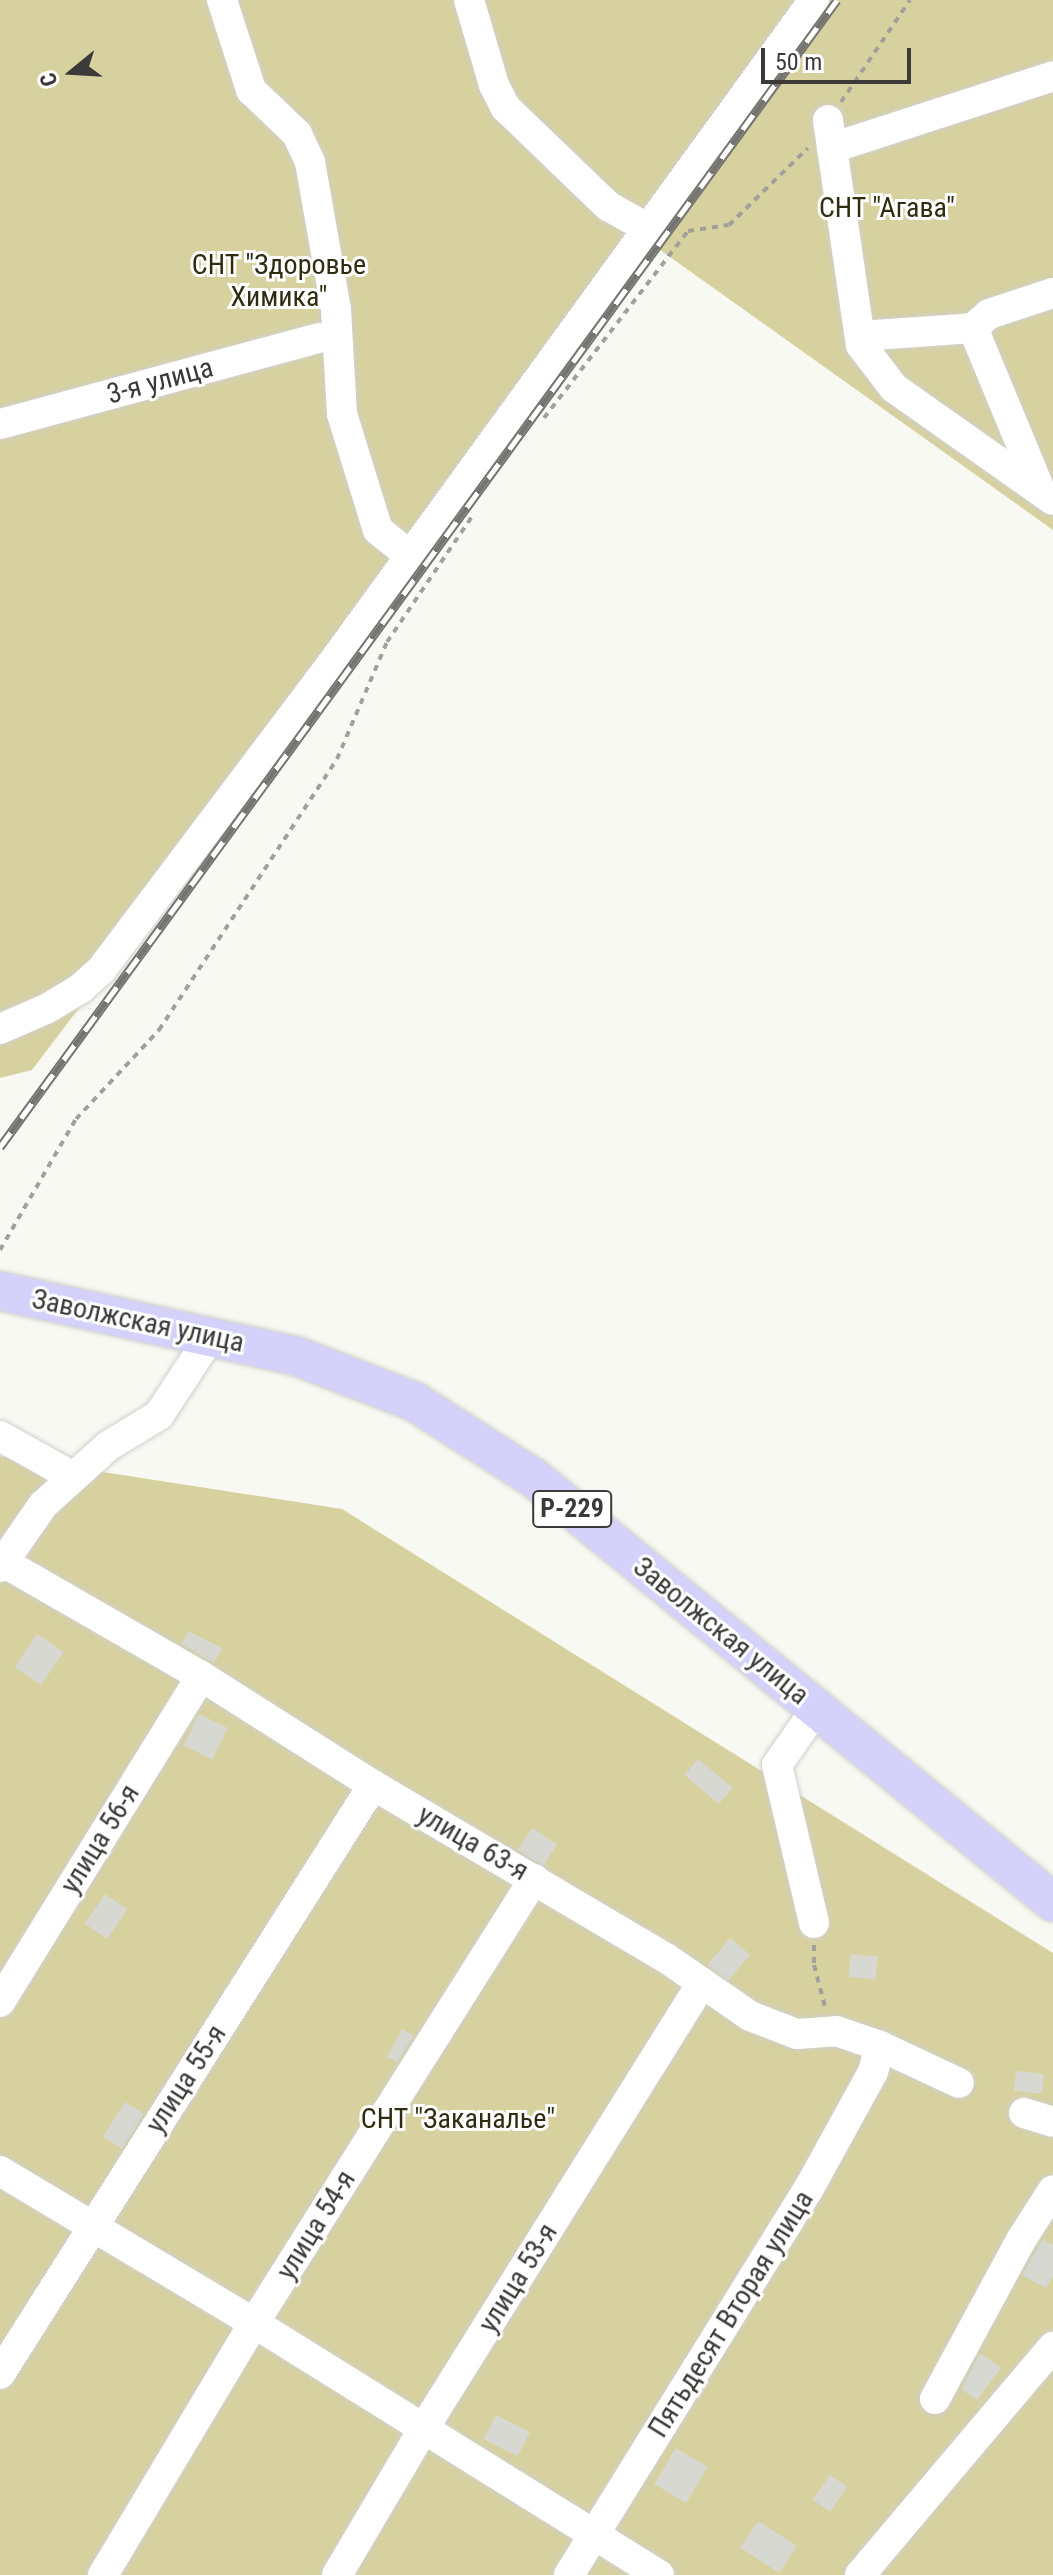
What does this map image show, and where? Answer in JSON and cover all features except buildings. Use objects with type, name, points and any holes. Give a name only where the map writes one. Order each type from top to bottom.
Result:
[{"type":"main road","name":"Заволжская улица","points":[[0,1291],[296,1356],[415,1402],[534,1478],[1053,1902]]},
{"type":"street","points":[[222,0],[251,90],[297,134],[310,162],[336,310],[342,414],[378,530],[409,555]]},
{"type":"street","points":[[469,0],[494,85],[505,107],[608,206],[649,229]]},
{"type":"street","points":[[0,1029],[59,1001],[101,970],[331,665],[814,0]]},
{"type":"street","points":[[1050,497],[894,388],[861,345],[830,134],[1053,76]]},
{"type":"street","points":[[860,336],[973,328],[989,314],[1053,293]]},
{"type":"street","points":[[973,328],[1050,497]]},
{"type":"street","name":"3-я улица","points":[[0,424],[319,338]]},
{"type":"street","points":[[1,1564],[43,1505],[108,1446],[159,1415],[210,1337]]},
{"type":"street","points":[[0,1436],[73,1477]]},
{"type":"street","name":"улица 63-я","points":[[1,1564],[201,1676],[373,1785],[534,1879],[702,1983],[750,2016],[797,2034],[832,2031],[880,2046],[959,2083]]},
{"type":"street","name":"улица 56-я","points":[[0,2002],[201,1676]]},
{"type":"street","points":[[814,1923],[777,1765],[816,1709]]},
{"type":"street","name":"улица 55-я","points":[[0,2374],[373,1785]]},
{"type":"street","name":"улица 54-я","points":[[103,2575],[254,2323],[534,1879]]},
{"type":"street","name":"улица 53-я","points":[[337,2575],[424,2428],[702,1983]]},
{"type":"street","name":"Пятьдесят Вторая улица","points":[[569,2575],[808,2190],[873,2072],[880,2046]]},
{"type":"street","points":[[1024,2113],[1053,2122]]},
{"type":"street","points":[[0,2171],[254,2323],[659,2575]]},
{"type":"street","points":[[935,2399],[1021,2240],[1053,2190]]},
{"type":"street","points":[[860,2575],[1053,2347]]},
{"type":"path","points":[[534,430],[688,231],[729,225],[812,145],[830,134],[910,0]]},
{"type":"path","points":[[0,1250],[76,1119],[159,1030],[337,759],[387,642],[480,505]]},
{"type":"path","points":[[814,1923],[814,1965],[832,2031]]},
{"type":"green space","name":"СНТ \"Здоровье Химика\"","points":[[0,0],[1053,0],[1053,530],[656,247],[32,1070],[0,1078]]},
{"type":"green space","name":"СНТ \"Заканалье\"","points":[[0,1456],[342,1509],[1053,1953],[1053,2575],[0,2575]]},
{"type":"railway","points":[[0,1147],[837,0]]},
{"type":"park label","name":"СНТ \"Агава\"","points":[[887,208]]}]
